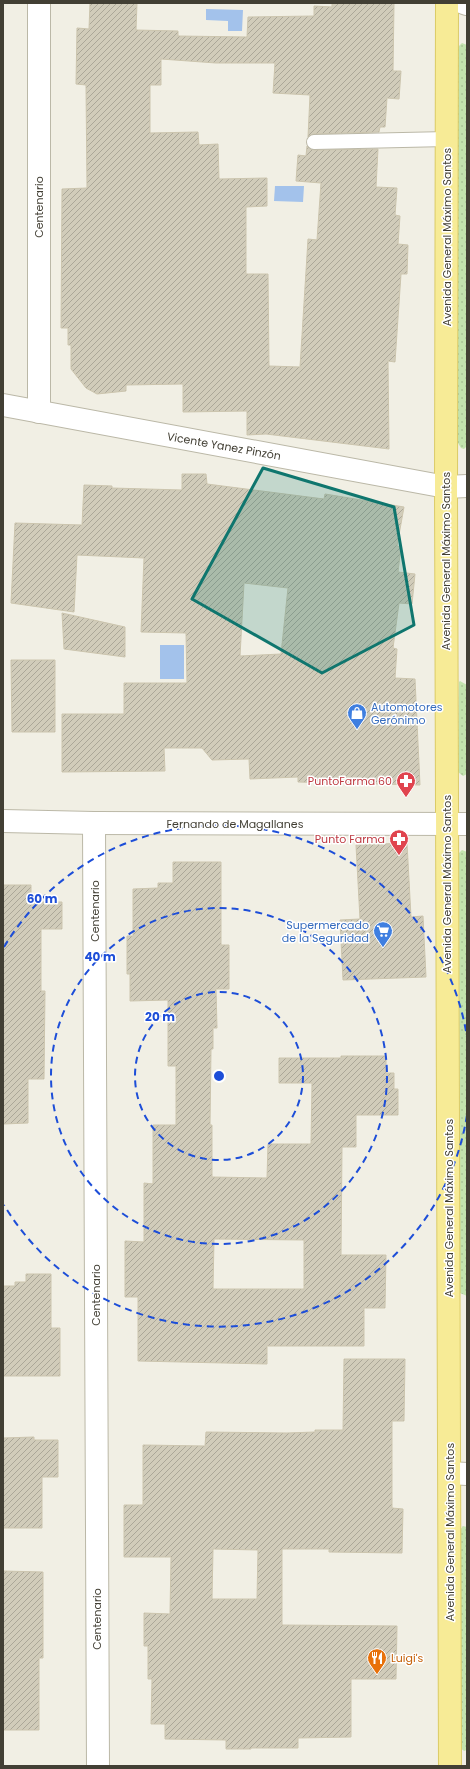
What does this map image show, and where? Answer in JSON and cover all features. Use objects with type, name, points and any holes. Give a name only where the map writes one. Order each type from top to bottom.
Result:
[{"type":"main road","name":"Avenida General Máximo Santos","points":[[447,3],[447,140],[456,486],[457,824],[458,1474],[450,1766]]},
{"type":"street","name":"Centenario","points":[[39,3],[39,412]]},
{"type":"street","name":"Vicente Yanez Pinzón","points":[[3,405],[456,486]]},
{"type":"street","name":"Fernando de Magallanes","points":[[3,821],[94,823],[457,824]]},
{"type":"street","name":"Centenario","points":[[94,823],[98,1766]]},
{"type":"lane","points":[[314,142],[447,140]]},
{"type":"highlighted area","points":[[263,468],[394,507],[414,625],[322,673],[192,599]]},
{"type":"green space","points":[[462,43],[467,45],[467,446],[464,449],[461,448],[458,443],[458,47]]},
{"type":"green space","points":[[460,681],[467,685],[467,774],[463,776],[458,772]]},
{"type":"green space","points":[[462,850],[467,852],[467,1296],[460,1293],[459,853]]},
{"type":"green space","points":[[463,1526],[467,1527],[467,1750],[464,1751],[460,1747],[460,1530]]},
{"type":"water","points":[[206,9],[243,10],[242,31],[228,31],[228,21],[206,20]]},
{"type":"water","points":[[275,186],[304,186],[303,202],[274,201]]},
{"type":"water","points":[[160,645],[184,645],[184,679],[160,679]]},
{"type":"building","points":[[90,3],[137,3],[136,30],[178,31],[178,36],[247,37],[248,17],[314,16],[314,6],[332,7],[332,3],[394,3],[393,71],[401,71],[399,99],[387,98],[385,127],[380,127],[379,132],[314,134],[308,137],[310,95],[273,93],[275,63],[216,63],[161,59],[161,85],[150,85],[150,133],[198,132],[199,145],[218,144],[219,179],[267,178],[267,206],[246,207],[246,274],[268,274],[269,366],[300,367],[308,239],[317,240],[321,183],[296,181],[298,155],[306,156],[307,146],[314,150],[378,149],[376,187],[397,188],[395,215],[400,216],[398,244],[408,245],[407,274],[401,274],[395,362],[388,361],[389,449],[266,434],[247,435],[247,411],[183,412],[183,384],[126,385],[126,391],[97,394],[86,388],[71,369],[71,345],[68,345],[68,328],[61,328],[62,189],[87,188],[86,85],[76,84],[77,28],[89,29]]},
{"type":"building","points":[[182,474],[206,474],[207,484],[324,499],[325,494],[404,507],[397,546],[401,547],[398,572],[415,574],[412,604],[399,603],[393,648],[397,649],[395,678],[415,679],[420,785],[298,782],[298,777],[250,779],[249,759],[212,760],[202,748],[164,748],[165,771],[62,772],[62,714],[124,714],[124,683],[187,683],[186,633],[141,632],[144,558],[77,555],[74,612],[11,603],[15,523],[82,525],[84,485],[112,486],[112,488],[182,490]],"holes":[[[244,583],[288,588],[281,654],[240,656]]]},
{"type":"building","points":[[62,613],[125,627],[125,657],[64,649]]},
{"type":"building","points":[[11,660],[55,660],[55,732],[12,732]]},
{"type":"building","points":[[407,843],[411,917],[423,916],[426,977],[343,980],[340,920],[360,919],[356,845]]},
{"type":"building","points":[[173,862],[221,862],[221,945],[229,945],[229,989],[216,989],[217,1028],[213,1028],[213,1049],[211,1049],[210,1125],[212,1125],[212,1177],[267,1178],[268,1144],[311,1144],[312,1083],[279,1083],[279,1058],[386,1056],[386,1073],[394,1073],[394,1089],[398,1089],[398,1115],[356,1115],[356,1147],[342,1147],[341,1255],[386,1255],[385,1308],[364,1308],[364,1346],[267,1346],[267,1364],[138,1361],[138,1297],[125,1297],[125,1241],[144,1242],[144,1183],[153,1184],[153,1125],[176,1125],[176,1066],[168,1066],[168,1000],[130,1001],[130,974],[127,974],[127,936],[133,936],[133,889],[158,888],[158,883],[173,883]],"holes":[[[214,1239],[304,1240],[304,1289],[213,1289]]]},
{"type":"building","points":[[3,885],[31,885],[31,902],[62,902],[62,929],[41,929],[41,991],[45,991],[44,1079],[28,1079],[28,1123],[3,1124]]},
{"type":"building","points":[[26,1274],[51,1274],[51,1328],[60,1328],[60,1376],[3,1376],[3,1286],[15,1286],[15,1282],[26,1282]]},
{"type":"building","points":[[344,1359],[405,1359],[404,1421],[392,1421],[392,1508],[403,1509],[402,1553],[329,1552],[329,1549],[282,1549],[282,1625],[397,1626],[396,1679],[351,1679],[351,1737],[298,1738],[298,1748],[251,1749],[226,1749],[226,1740],[165,1739],[165,1724],[151,1724],[152,1679],[148,1679],[148,1646],[144,1646],[144,1613],[170,1614],[171,1557],[124,1557],[124,1505],[143,1505],[143,1445],[205,1446],[206,1432],[287,1433],[315,1432],[315,1430],[343,1430]],"holes":[[[213,1549],[258,1550],[257,1599],[212,1599]]]},
{"type":"building","points":[[34,1437],[34,1440],[58,1440],[58,1477],[42,1477],[42,1528],[3,1528],[3,1438]]},
{"type":"building","points":[[3,1571],[43,1572],[43,1658],[39,1658],[39,1730],[3,1730]]},
{"type":"place","name":"Automotores Gerónimo","points":[[357,730]]},
{"type":"place","name":"PuntoFarma 60","points":[[406,798]]},
{"type":"place","name":"Punto Farma","points":[[399,856]]},
{"type":"place","name":"Supermercado de la Seguridad","points":[[383,948]]},
{"type":"place","name":"Luigi's","points":[[377,1675]]}]
